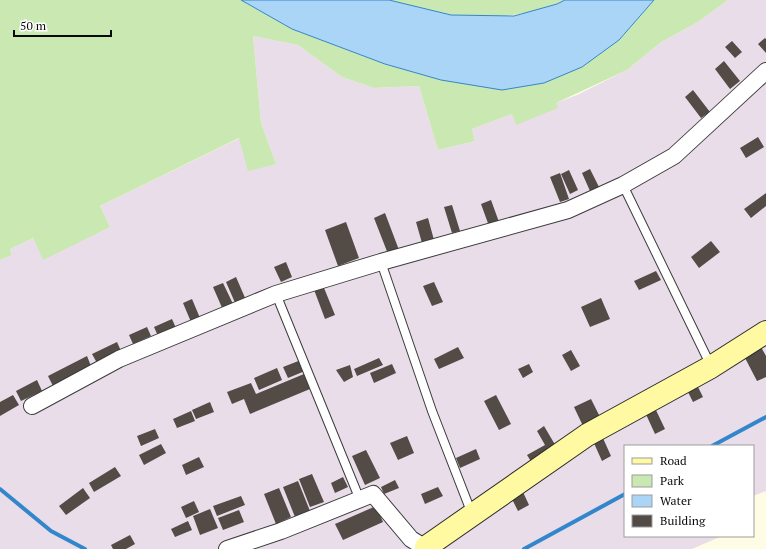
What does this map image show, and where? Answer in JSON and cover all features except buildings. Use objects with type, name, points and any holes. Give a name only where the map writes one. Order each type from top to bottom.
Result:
[{"type":"street","points":[[32,406],[119,358],[276,294],[381,262],[568,210],[623,185],[674,156],[766,71]]},
{"type":"street","points":[[227,549],[281,532],[373,494],[412,539],[426,548],[587,435],[712,367],[766,332]]},
{"type":"lane","points":[[623,185],[712,367]]},
{"type":"lane","points":[[381,262],[432,411],[472,515]]},
{"type":"lane","points":[[276,294],[360,500]]},
{"type":"shaded area","points":[[728,0],[766,0],[766,491],[754,496],[754,445],[624,445],[624,537],[720,537],[692,549],[0,549],[0,260],[12,255],[10,249],[33,238],[43,259],[110,227],[100,206],[240,138],[276,164],[261,123],[253,36],[298,45],[342,77],[374,88],[419,86],[438,150],[475,141],[472,129],[512,114],[516,124],[557,108],[556,103],[577,95],[627,70],[661,42],[698,22]]},
{"type":"green space","points":[[0,0],[241,0],[292,29],[385,64],[441,80],[619,40],[654,0],[728,0],[698,22],[661,42],[627,70],[556,103],[558,108],[516,125],[512,114],[472,129],[475,141],[438,150],[419,86],[374,88],[342,77],[298,45],[253,36],[261,123],[276,164],[248,171],[239,138],[100,206],[110,227],[43,260],[33,238],[10,249],[12,255],[0,260]]},
{"type":"green space","points":[[389,0],[565,0],[545,8],[524,13],[501,16],[478,16],[431,12]]},
{"type":"water","points":[[241,0],[389,0],[451,15],[514,16],[557,4],[565,0],[654,0],[619,40],[582,67],[544,83],[502,90],[441,80],[385,64],[292,29]]},
{"type":"waterway","points":[[714,445],[766,417]]},
{"type":"waterway","points":[[0,489],[51,531],[85,549]]},
{"type":"waterway","points":[[524,549],[624,495]]}]
